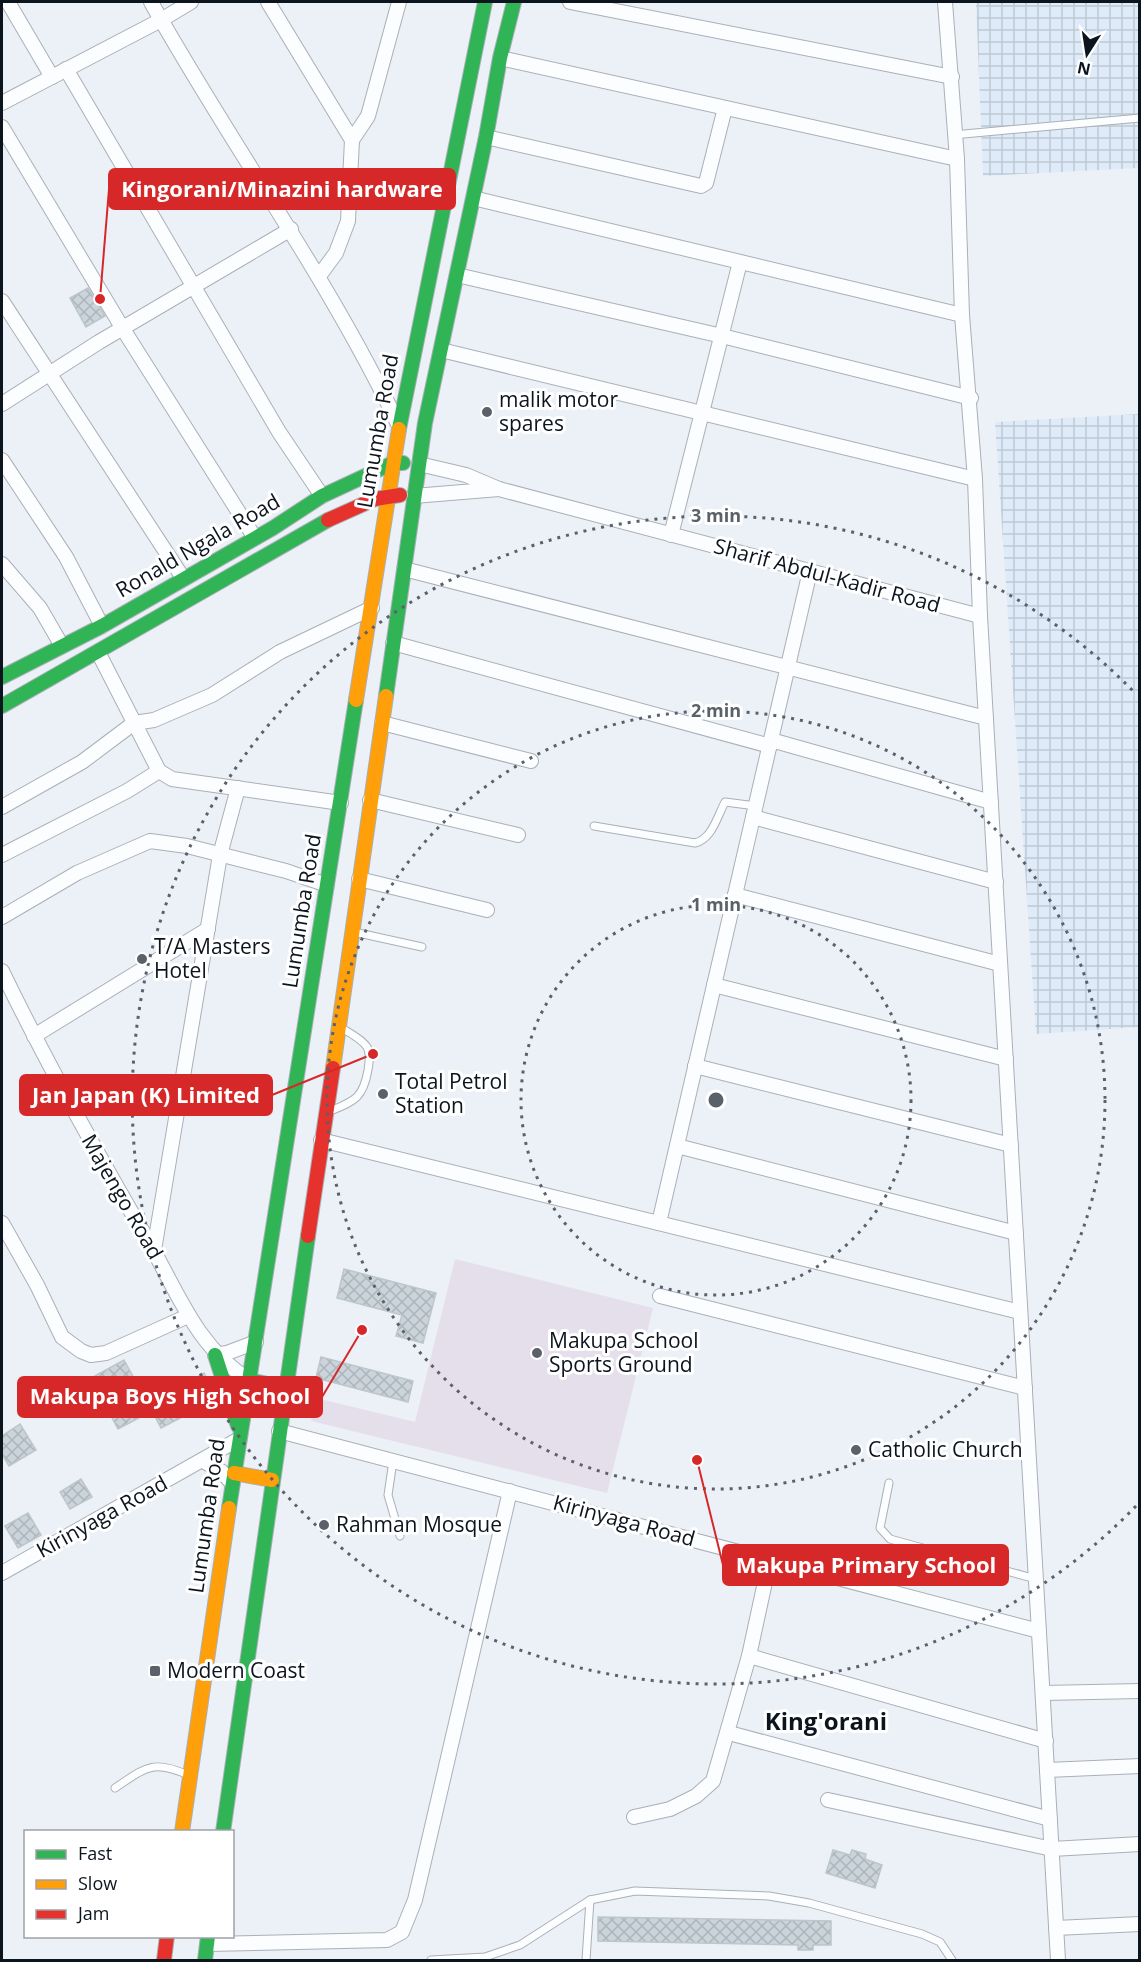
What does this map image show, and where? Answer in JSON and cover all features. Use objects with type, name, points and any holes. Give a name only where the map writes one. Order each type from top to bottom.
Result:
[{"type":"main road","name":"Lumumba Road","points":[[182,1830],[239,1437],[256,1342],[399,426],[485,2]]},
{"type":"main road","points":[[223,1830],[419,464],[500,58],[514,2]]},
{"type":"main road","name":"Ronald Ngala Road","points":[[2,677],[102,626],[255,538],[322,496],[393,463],[419,464]]},
{"type":"main road","name":"Ronald Ngala Road","points":[[2,706],[60,676],[238,568],[332,518],[389,495],[414,496]]},
{"type":"main road","points":[[215,1355],[228,1387],[239,1437]]},
{"type":"main road","points":[[249,1380],[286,1388]]},
{"type":"main road","points":[[233,1478],[272,1480]]},
{"type":"main road","points":[[164,1960],[167,1938]]},
{"type":"main road","points":[[205,1960],[208,1940]]},
{"type":"street","points":[[8,2],[52,76]]},
{"type":"street","points":[[151,2],[319,276],[378,382],[399,426]]},
{"type":"street","points":[[2,103],[191,2]]},
{"type":"street","points":[[268,2],[352,140]]},
{"type":"street","points":[[319,276],[336,253],[348,221],[352,140],[368,116],[399,2]]},
{"type":"street","points":[[570,2],[952,77]]},
{"type":"street","points":[[945,2],[952,77],[953,135],[957,159],[963,315],[975,479],[980,616],[1058,1960]]},
{"type":"street","points":[[500,58],[957,159]]},
{"type":"street","points":[[66,69],[279,432],[322,496]]},
{"type":"street","points":[[486,137],[701,186],[706,183],[710,171],[725,108]]},
{"type":"street","points":[[2,126],[123,329],[255,538]]},
{"type":"street","points":[[473,198],[963,315]]},
{"type":"street","points":[[2,404],[291,229]]},
{"type":"street","points":[[671,535],[740,262]]},
{"type":"street","points":[[457,275],[722,336],[970,398]]},
{"type":"street","points":[[2,301],[48,375],[116,472],[183,578]]},
{"type":"street","points":[[441,350],[975,479]]},
{"type":"street","points":[[2,460],[66,557],[102,626]]},
{"type":"street","name":"Sharif Abdul-Kadir Road","points":[[419,464],[466,475],[499,489],[980,616]]},
{"type":"street","name":"Sharif Abdul-Kadir Road","points":[[414,496],[499,489]]},
{"type":"street","points":[[2,564],[40,608],[62,646]]},
{"type":"street","points":[[404,569],[986,718]]},
{"type":"street","points":[[659,1223],[810,571]]},
{"type":"street","points":[[2,807],[82,762],[134,723],[154,720],[212,695],[280,652],[372,608]]},
{"type":"street","points":[[393,643],[991,802]]},
{"type":"street","points":[[98,652],[159,771],[172,779],[341,803]]},
{"type":"street","points":[[382,723],[531,761]]},
{"type":"street","points":[[2,855],[127,791],[159,771]]},
{"type":"street","points":[[153,1250],[220,855],[238,788]]},
{"type":"street","points":[[370,800],[518,835]]},
{"type":"street","points":[[754,811],[996,882]]},
{"type":"street","points":[[2,917],[77,873],[150,841],[187,846],[286,871],[327,885]]},
{"type":"street","points":[[359,879],[487,910]]},
{"type":"street","points":[[735,895],[1000,964]]},
{"type":"street","points":[[34,1036],[208,930]]},
{"type":"street","name":"Majengo Road","points":[[2,971],[67,1101],[153,1250],[188,1316],[215,1355],[249,1380]]},
{"type":"street","points":[[714,985],[1006,1059]]},
{"type":"street","points":[[695,1066],[1011,1145]]},
{"type":"street","points":[[321,1140],[1020,1312]]},
{"type":"street","points":[[677,1146],[1016,1233]]},
{"type":"street","points":[[2,1223],[37,1285],[62,1337],[81,1351],[91,1355],[106,1353],[188,1316]]},
{"type":"street","points":[[660,1296],[1025,1388]]},
{"type":"street","points":[[215,1355],[243,1349],[256,1342]]},
{"type":"street","name":"Kirinyaga Road","points":[[279,1431],[1039,1631]]},
{"type":"street","name":"Kirinyaga Road","points":[[2,1574],[203,1461],[239,1437]]},
{"type":"street","points":[[203,1461],[233,1478]]},
{"type":"street","points":[[208,1940],[387,1940],[402,1932],[415,1900],[510,1491]]},
{"type":"street","points":[[634,1817],[670,1809],[696,1796],[713,1781],[729,1733],[749,1656],[770,1559]]},
{"type":"street","points":[[749,1656],[1046,1742]]},
{"type":"street","points":[[1043,1693],[1140,1691]]},
{"type":"street","points":[[729,1733],[1050,1819]]},
{"type":"street","points":[[1047,1770],[1140,1766]]},
{"type":"street","points":[[828,1800],[1052,1849],[1140,1844]]},
{"type":"street","points":[[1056,1928],[1140,1924]]},
{"type":"lane","points":[[953,135],[1140,118]]},
{"type":"lane","points":[[594,826],[695,843],[703,841],[708,836],[725,802],[754,811]]},
{"type":"lane","points":[[351,931],[422,947]]},
{"type":"lane","points":[[325,1113],[358,1097],[365,1088],[370,1060],[369,1049],[361,1040],[338,1026]]},
{"type":"lane","points":[[393,1461],[388,1495],[400,1536]]},
{"type":"lane","points":[[889,1483],[880,1528],[890,1539],[1036,1579]]},
{"type":"lane","points":[[115,1788],[149,1765],[168,1766],[190,1776]]},
{"type":"lane","points":[[432,1960],[485,1957],[520,1945],[590,1900],[634,1891],[730,1893],[809,1903],[922,1934],[940,1942],[952,1960]]},
{"type":"lane","points":[[586,1960],[590,1900]]},
{"type":"shaded area","points":[[976,2],[1139,2],[1139,168],[983,176]]},
{"type":"shaded area","points":[[1139,414],[1139,1027],[1036,1034],[995,422]]},
{"type":"shaded area","name":"Makupa School Sports Ground","points":[[455,1259],[653,1308],[607,1493],[311,1421],[316,1398],[415,1422]]},
{"type":"building","points":[[88,288],[105,316],[86,327],[70,298]]},
{"type":"building","points":[[344,1269],[436,1293],[423,1343],[396,1336],[402,1315],[337,1298]]},
{"type":"building","points":[[321,1357],[413,1381],[408,1402],[316,1378]]},
{"type":"building","points":[[124,1360],[149,1405],[204,1373],[217,1399],[161,1428],[152,1411],[118,1429],[91,1378]]},
{"type":"building","points":[[20,1424],[36,1450],[9,1466],[2,1454],[2,1436]]},
{"type":"building","points":[[81,1479],[92,1497],[70,1509],[60,1492]]},
{"type":"building","points":[[28,1513],[41,1535],[18,1548],[5,1526]]},
{"type":"building","points":[[833,1850],[850,1855],[852,1850],[866,1854],[865,1859],[882,1865],[875,1888],[826,1873]]},
{"type":"building","points":[[598,1917],[831,1921],[831,1945],[813,1945],[813,1950],[798,1950],[798,1945],[598,1941]]},
{"type":"traffic: fast","points":[[399,429],[485,2]]},
{"type":"traffic: fast","points":[[386,696],[425,423],[486,137],[500,58],[514,2]]},
{"type":"traffic: fast","points":[[2,677],[102,626],[273,528],[322,496],[393,463],[403,463]]},
{"type":"traffic: fast","points":[[2,706],[328,520]]},
{"type":"traffic: fast","points":[[229,1508],[356,700]]},
{"type":"traffic: fast","points":[[223,1830],[308,1236]]},
{"type":"traffic: fast","points":[[215,1355],[238,1426]]},
{"type":"traffic: fast","points":[[249,1380],[287,1388]]},
{"type":"traffic: fast","points":[[205,1960],[208,1938]]},
{"type":"traffic: slow","points":[[356,700],[399,429]]},
{"type":"traffic: slow","points":[[333,1068],[386,696]]},
{"type":"traffic: slow","points":[[234,1473],[272,1480]]},
{"type":"traffic: slow","points":[[182,1830],[229,1508]]},
{"type":"traffic: jam","points":[[328,520],[375,499],[400,495]]},
{"type":"traffic: jam","points":[[308,1236],[333,1068]]},
{"type":"traffic: jam","points":[[164,1960],[167,1938]]},
{"type":"place","name":"Kingorani/Minazini hardware","points":[[100,299]]},
{"type":"place","name":"malik motor spares","points":[[487,412]]},
{"type":"place","name":"T/A Masters Hotel","points":[[142,959]]},
{"type":"place","name":"Jan Japan (K) Limited","points":[[373,1054]]},
{"type":"place","name":"Total Petrol Station","points":[[383,1094]]},
{"type":"place","name":"Makupa Boys High School","points":[[362,1330]]},
{"type":"place","name":"Makupa School Sports Ground","points":[[537,1353]]},
{"type":"place","name":"Catholic Church","points":[[856,1450]]},
{"type":"place","name":"Makupa Primary School","points":[[697,1460]]},
{"type":"place","name":"Rahman Mosque","points":[[324,1525]]},
{"type":"place","name":"Modern Coast","points":[[155,1671]]},
{"type":"district","name":"King'orani","points":[[826,1722]]}]
